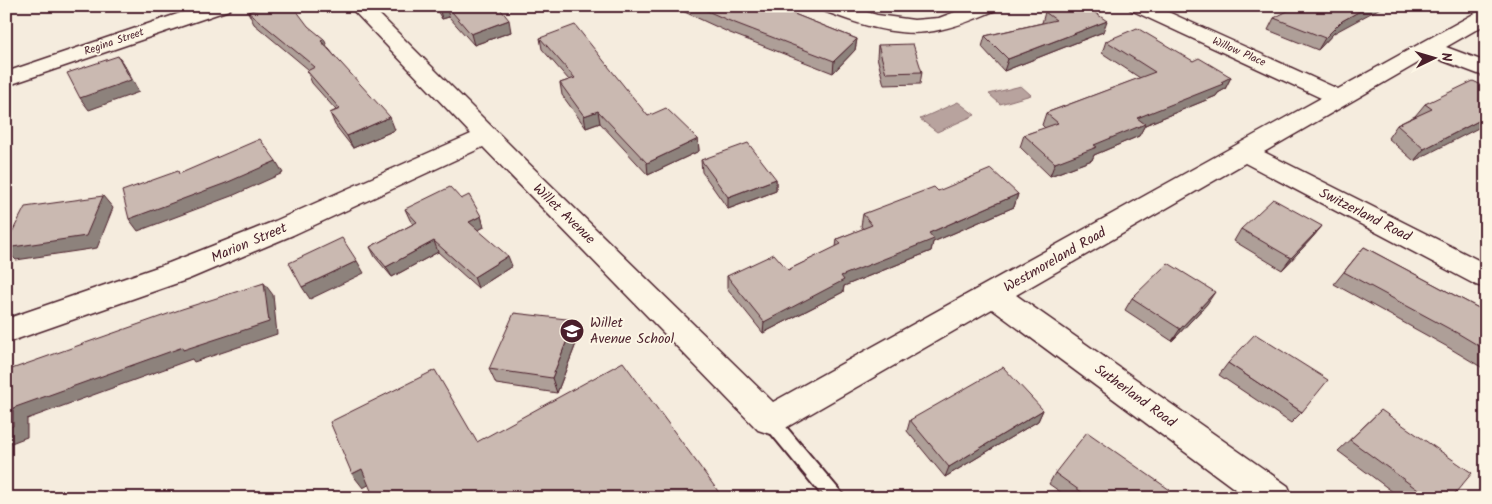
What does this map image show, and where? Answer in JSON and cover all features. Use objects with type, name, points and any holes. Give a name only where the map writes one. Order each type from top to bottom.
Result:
[{"type":"street","name":"Regina Street","points":[[6,79],[222,6]]},
{"type":"street","name":"Willet Avenue","points":[[359,6],[485,138],[641,290],[770,420]]},
{"type":"street","points":[[835,9],[894,25],[926,26],[951,20],[989,6]]},
{"type":"street","name":"Willow Place","points":[[1138,6],[1340,98]]},
{"type":"street","name":"Westmoreland Road","points":[[770,420],[1486,15]]},
{"type":"street","points":[[1430,48],[1486,70]]},
{"type":"street","name":"Marion Street","points":[[6,331],[180,272],[284,228],[485,138]]},
{"type":"street","name":"Switzerland Road","points":[[1244,152],[1486,277]]},
{"type":"street","name":"Sutherland Road","points":[[994,294],[1276,498]]},
{"type":"lane","points":[[770,420],[835,498]]},
{"type":"shaded area","points":[[1021,86],[1031,95],[1000,104],[989,94]]},
{"type":"shaded area","points":[[958,102],[975,115],[937,132],[920,119]]},
{"type":"building","points":[[265,6],[293,6],[308,26],[324,39],[321,41],[390,117],[347,136],[330,113],[340,109],[307,71],[315,67],[248,12]]},
{"type":"building","points":[[447,6],[498,6],[509,20],[471,34]]},
{"type":"building","points":[[696,6],[774,6],[857,39],[834,61]]},
{"type":"building","points":[[1062,6],[1085,6],[1107,21],[1008,59],[985,36],[1056,20],[1045,12]]},
{"type":"building","points":[[1297,6],[1369,6],[1342,21],[1325,38],[1274,18]]},
{"type":"building","points":[[575,25],[648,116],[666,108],[698,139],[647,163],[598,111],[584,116],[560,83],[575,78],[540,38]]},
{"type":"building","points":[[1137,28],[1193,61],[1199,58],[1231,77],[1221,82],[1223,84],[1137,118],[1145,124],[1094,145],[1097,147],[1055,163],[1024,135],[1058,123],[1046,113],[1155,72],[1106,41]]},
{"type":"building","points":[[913,44],[922,72],[886,73],[878,45]]},
{"type":"building","points":[[118,56],[131,80],[80,98],[67,73]]},
{"type":"building","points":[[1473,81],[1486,87],[1486,117],[1424,149],[1397,125],[1432,109],[1425,104]]},
{"type":"building","points":[[260,139],[276,161],[226,183],[129,219],[122,191],[178,171],[179,174]]},
{"type":"building","points":[[748,143],[776,179],[728,197],[701,160]]},
{"type":"building","points":[[991,169],[1018,194],[929,233],[934,239],[841,276],[844,280],[764,322],[727,276],[774,254],[788,270],[841,244],[837,239],[872,225],[863,214],[934,187],[938,191]]},
{"type":"building","points":[[450,187],[461,199],[469,195],[481,216],[469,222],[508,256],[474,277],[434,241],[386,267],[370,247],[417,222],[405,209]]},
{"type":"building","points":[[103,196],[86,236],[6,248],[6,244],[25,207]]},
{"type":"building","points":[[1273,199],[1322,226],[1291,258],[1241,229]]},
{"type":"building","points":[[342,238],[357,261],[302,287],[289,263]]},
{"type":"building","points":[[1364,247],[1486,312],[1486,350],[1344,272]]},
{"type":"building","points":[[1168,263],[1215,292],[1180,329],[1132,298]]},
{"type":"building","points":[[264,283],[269,322],[183,350],[183,347],[13,408],[13,426],[6,428],[6,371],[182,309]]},
{"type":"building","points":[[514,313],[575,320],[552,378],[489,369]]},
{"type":"building","points":[[1255,334],[1328,380],[1302,412],[1228,363]]},
{"type":"building","points":[[623,362],[723,498],[374,498],[362,469],[352,474],[330,422],[435,370],[477,442]]},
{"type":"building","points":[[1003,367],[1043,410],[949,467],[910,420]]},
{"type":"building","points":[[1381,410],[1472,473],[1451,498],[1429,498],[1350,440]]},
{"type":"building","points":[[1087,432],[1170,490],[1165,498],[1090,498],[1055,473]]},
{"type":"building","points":[[821,492],[825,498],[813,498]]},
{"type":"place","name":"Willet Avenue School","points":[[572,331]]}]
